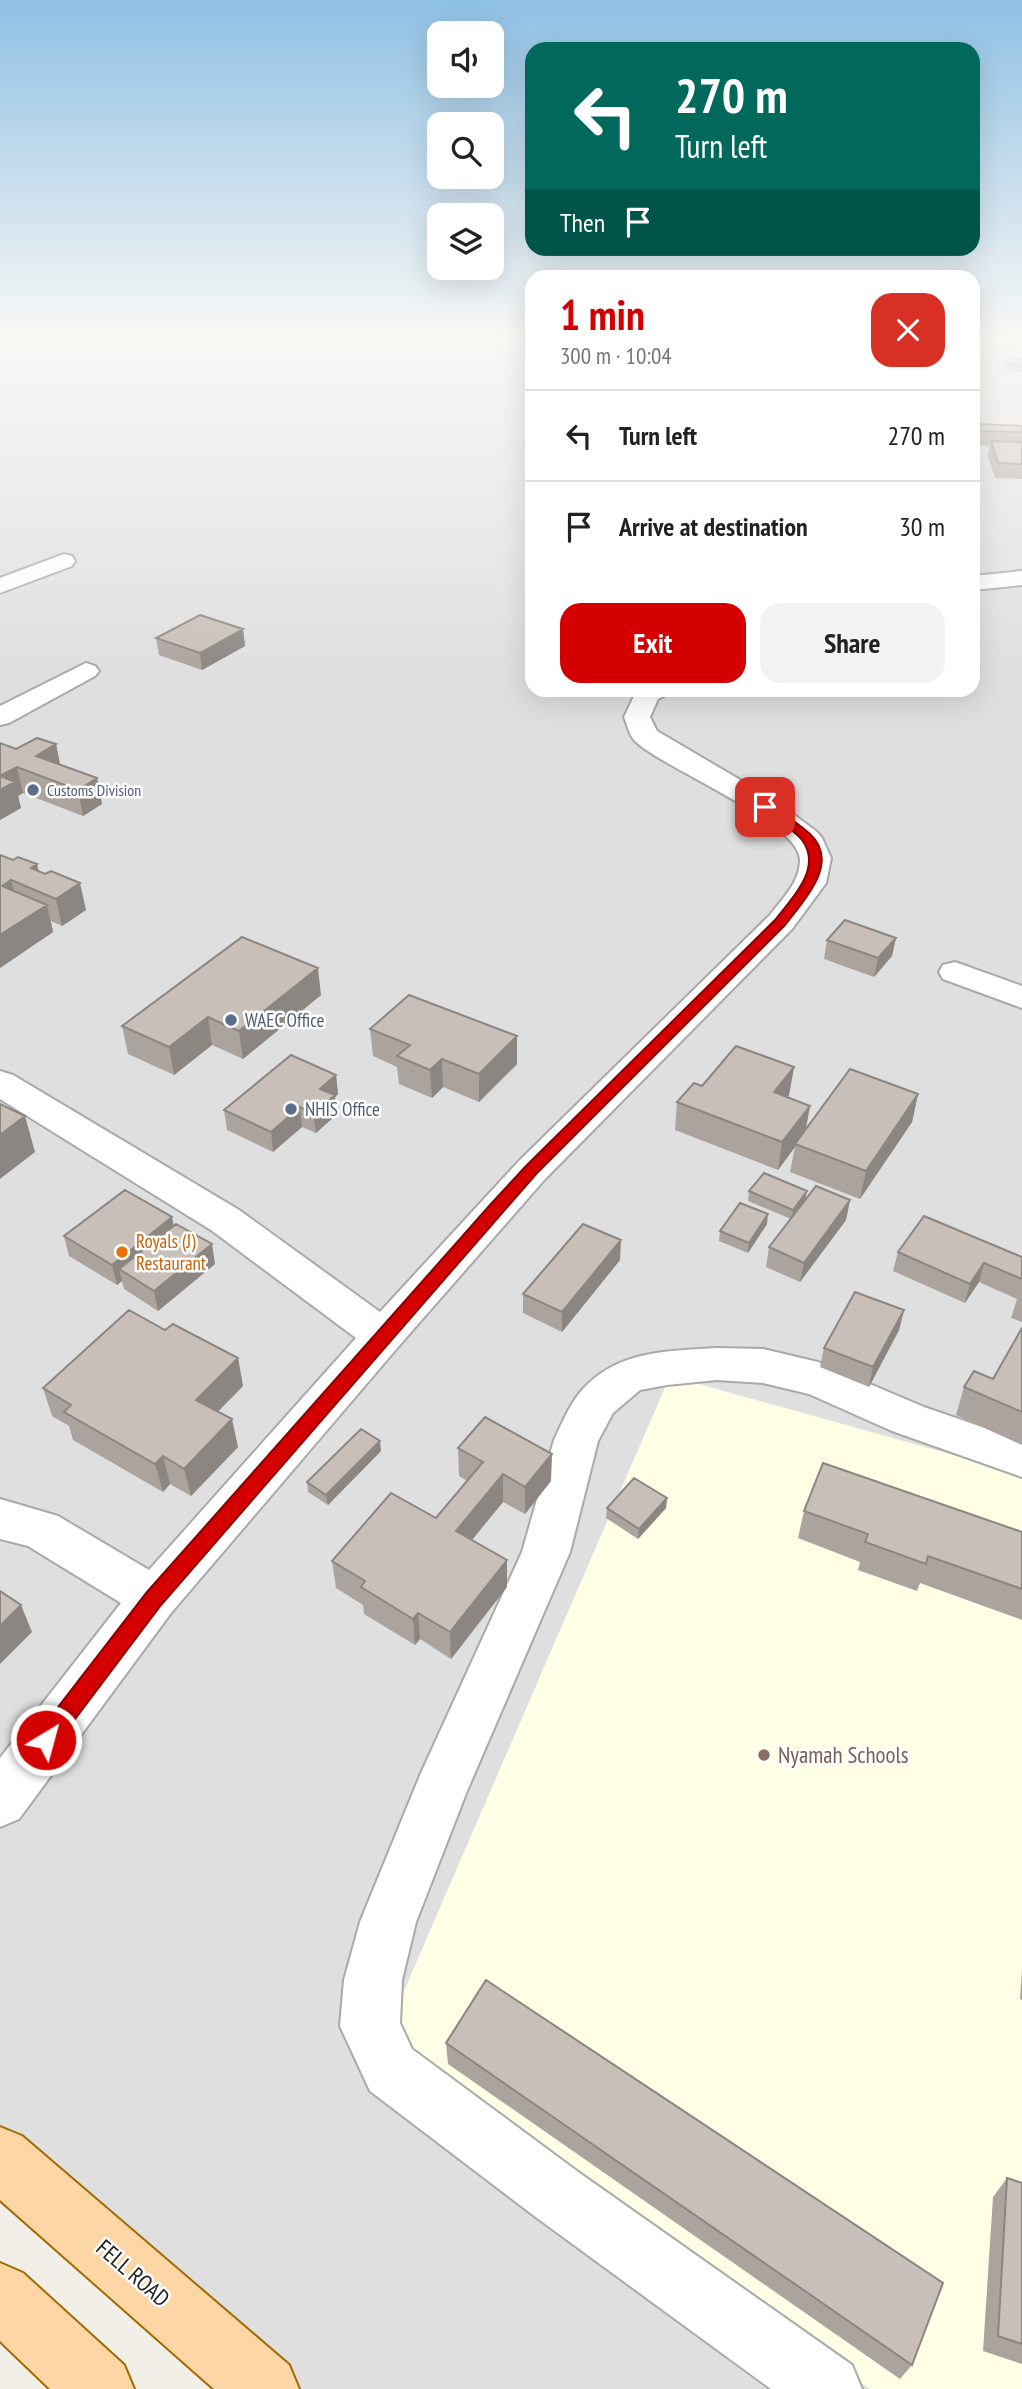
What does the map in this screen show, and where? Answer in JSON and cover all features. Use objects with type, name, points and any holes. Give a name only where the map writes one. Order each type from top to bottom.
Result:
[{"type":"main road","name":"FELL ROAD","points":[[0,2158],[265,2389]]},
{"type":"main road","points":[[0,2296],[100,2389]]},
{"type":"street","points":[[0,586],[64,561]]},
{"type":"street","points":[[980,582],[1022,578]]},
{"type":"street","points":[[0,717],[86,671]]},
{"type":"street","points":[[0,1801],[154,1598],[383,1336],[532,1170],[781,922],[811,883],[816,858],[807,838],[765,807],[646,736],[637,717],[646,697]]},
{"type":"street","points":[[955,972],[1022,998]]},
{"type":"street","points":[[0,1083],[225,1220],[383,1336]]},
{"type":"street","points":[[828,2389],[559,2196],[391,2070],[370,2026],[373,1980],[388,1923],[440,1791],[546,1552],[576,1440],[597,1401],[627,1376],[667,1368],[705,1365],[763,1366],[818,1379],[908,1419],[1022,1459]]},
{"type":"street","points":[[0,1519],[41,1530],[154,1598]]},
{"type":"shaded area","points":[[0,450],[525,450],[525,697],[980,697],[980,450],[1022,450],[1022,2389],[300,2389],[0,2132]]},
{"type":"shaded area","name":"Nyamah Schools","points":[[670,1376],[1022,1474],[1022,2389],[870,2389],[384,2037]]},
{"type":"building","points":[[994,450],[1022,450],[1022,464],[998,463]]},
{"type":"building","points":[[200,615],[243,629],[200,653],[156,638]]},
{"type":"building","points":[[37,738],[56,744],[36,756],[97,778],[78,790],[17,767],[0,776],[0,743],[16,749]]},
{"type":"building","points":[[0,776],[15,782],[0,790]]},
{"type":"building","points":[[0,855],[13,860],[18,857],[37,864],[31,868],[45,874],[51,871],[80,883],[56,899],[11,880],[2,886],[47,905],[0,935]]},
{"type":"building","points":[[845,920],[896,938],[878,958],[827,940]]},
{"type":"building","points":[[242,937],[318,968],[239,1031],[208,1017],[169,1047],[122,1026]]},
{"type":"building","points":[[409,995],[517,1036],[479,1074],[442,1059],[430,1070],[397,1056],[410,1045],[370,1029]]},
{"type":"building","points":[[736,1046],[794,1067],[774,1092],[810,1106],[782,1142],[677,1102],[694,1083],[702,1086]]},
{"type":"building","points":[[291,1055],[336,1075],[320,1089],[335,1095],[313,1114],[300,1107],[271,1132],[224,1110]]},
{"type":"building","points":[[850,1069],[918,1094],[866,1171],[795,1144]]},
{"type":"building","points":[[0,1104],[25,1116],[0,1135]]},
{"type":"building","points":[[764,1173],[807,1191],[793,1210],[749,1191]]},
{"type":"building","points":[[816,1186],[850,1200],[804,1263],[769,1247]]},
{"type":"building","points":[[125,1190],[172,1217],[112,1265],[64,1236]]},
{"type":"building","points":[[740,1203],[768,1214],[749,1243],[720,1231]]},
{"type":"building","points":[[924,1216],[1022,1257],[1022,1279],[984,1263],[970,1284],[898,1252]]},
{"type":"building","points":[[176,1224],[212,1244],[154,1291],[119,1269]]},
{"type":"building","points":[[583,1224],[621,1240],[562,1312],[523,1294]]},
{"type":"building","points":[[855,1292],[904,1310],[873,1367],[824,1348]]},
{"type":"building","points":[[129,1310],[165,1330],[173,1324],[238,1358],[196,1400],[232,1419],[184,1469],[163,1456],[155,1464],[64,1412],[71,1405],[43,1388]]},
{"type":"building","points":[[1022,1328],[1022,1412],[964,1387],[974,1371],[993,1379]]},
{"type":"building","points":[[485,1417],[552,1454],[525,1487],[503,1474],[456,1531],[507,1560],[450,1632],[418,1613],[413,1619],[361,1587],[365,1581],[332,1561],[391,1493],[436,1518],[483,1462],[458,1448]]},
{"type":"building","points":[[361,1429],[380,1441],[326,1495],[307,1482]]},
{"type":"building","points":[[823,1463],[1022,1532],[1022,1589],[928,1556],[926,1564],[865,1542],[868,1534],[804,1511]]},
{"type":"building","points":[[634,1478],[667,1498],[639,1529],[607,1508]]},
{"type":"building","points":[[0,1591],[21,1605],[0,1626]]},
{"type":"building","points":[[486,1980],[943,2283],[912,2365],[446,2043]]},
{"type":"building","points":[[1007,2178],[1022,2183],[1022,2344],[998,2336]]},
{"type":"place","name":"Customs Division","points":[[33,790]]},
{"type":"place","name":"WAEC Office","points":[[231,1020]]},
{"type":"place","name":"NHIS Office","points":[[291,1109]]},
{"type":"place","name":"Royals (J) Restaurant","points":[[122,1252]]},
{"type":"place","name":"Nyamah Schools","points":[[764,1755]]},
{"type":"route","points":[[46,1740],[154,1598],[478,1229],[532,1170],[781,922],[811,883],[816,858],[807,838],[765,807]]}]
